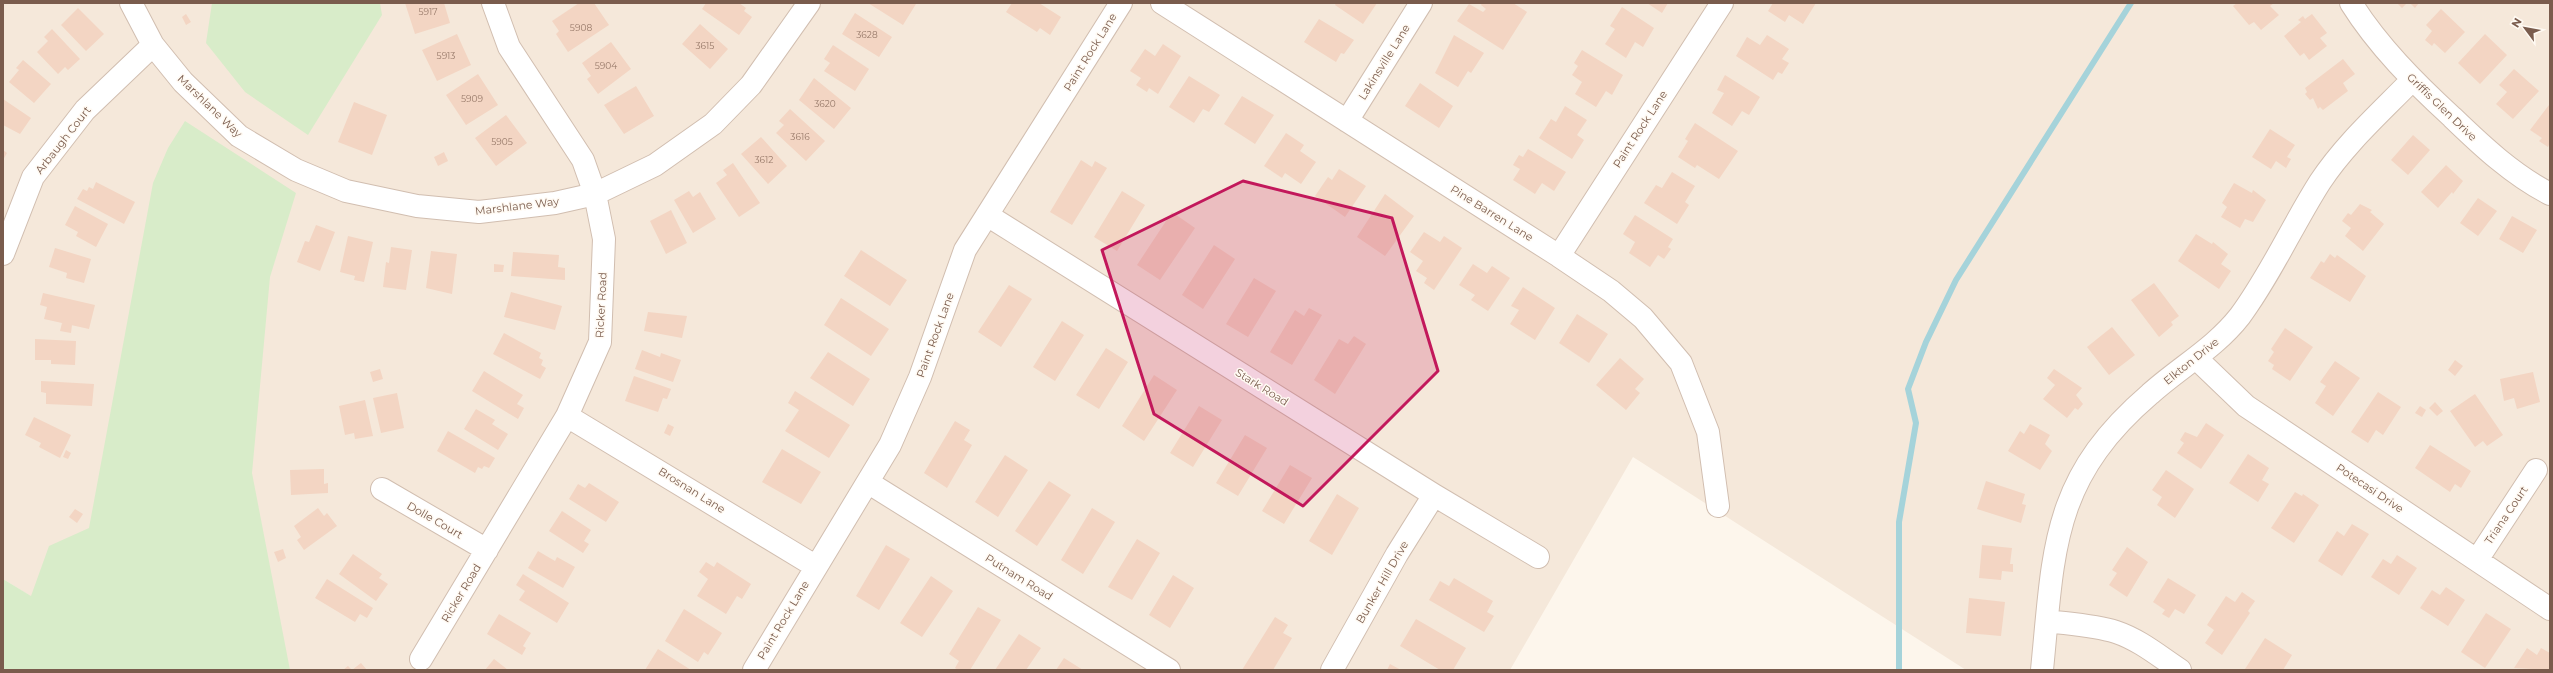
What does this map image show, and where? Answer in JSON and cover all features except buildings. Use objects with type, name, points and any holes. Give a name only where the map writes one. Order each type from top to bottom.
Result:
[{"type":"street","name":"Marshlane Way","points":[[132,3],[153,45],[183,82],[239,136],[296,170],[346,191],[418,206],[479,212],[555,203],[595,194],[654,165],[713,124],[751,85],[809,3]]},
{"type":"street","name":"Ricker Road","points":[[421,659],[567,416],[600,342],[604,239],[595,194],[583,160],[509,47],[493,3]]},
{"type":"street","name":"Paint Rock Lane","points":[[754,670],[815,566],[869,483],[890,445],[920,377],[965,250],[1121,3]]},
{"type":"street","name":"Pine Barren Lane","points":[[1162,3],[1559,256],[1610,291],[1643,318],[1681,363],[1708,432],[1718,506]]},
{"type":"street","name":"Lakinsville Lane","points":[[1347,120],[1421,3]]},
{"type":"street","name":"Paint Rock Lane","points":[[1559,256],[1722,3]]},
{"type":"street","name":"Griffis Glen Drive","points":[[2351,3],[2364,24],[2412,80],[2476,140],[2527,182],[2550,194]]},
{"type":"street","name":"Arbaugh Court","points":[[3,254],[33,177],[84,110],[153,45]]},
{"type":"street","name":"Elkton Drive","points":[[2042,670],[2057,534],[2070,497],[2082,470],[2101,443],[2122,420],[2151,392],[2197,359],[2238,318],[2257,293],[2320,182],[2344,149],[2412,80]]},
{"type":"street","name":"Stark Road","points":[[987,215],[1434,495],[1538,557]]},
{"type":"street","name":"Potecasi Drive","points":[[2197,359],[2246,406],[2550,609]]},
{"type":"street","name":"Brosnan Lane","points":[[567,416],[815,566]]},
{"type":"street","name":"Triana Court","points":[[2477,560],[2536,470]]},
{"type":"street","name":"Putnam Road","points":[[869,483],[1169,670]]},
{"type":"street","name":"Dolle Court","points":[[382,489],[487,550]]},
{"type":"street","name":"Bunker Hill Drive","points":[[1332,670],[1397,554],[1434,495]]},
{"type":"street","points":[[2047,621],[2097,627],[2117,633],[2136,641],[2180,670]]},
{"type":"highlighted area","points":[[1243,181],[1392,218],[1438,371],[1303,506],[1154,414],[1102,250]]},
{"type":"shaded area","points":[[3,3],[2550,3],[2550,670],[1966,670],[1633,457],[1510,670],[149,670],[3,579]]},
{"type":"green space","points":[[212,3],[380,3],[382,15],[308,135],[245,92],[206,43]]},
{"type":"green space","points":[[185,121],[296,193],[270,277],[252,473],[290,670],[3,670],[3,579],[31,596],[49,546],[89,528],[153,183],[168,148]]},
{"type":"waterway","points":[[1899,670],[1899,522],[1916,423],[1908,389],[1926,342],[1956,280],[2131,3]]}]
